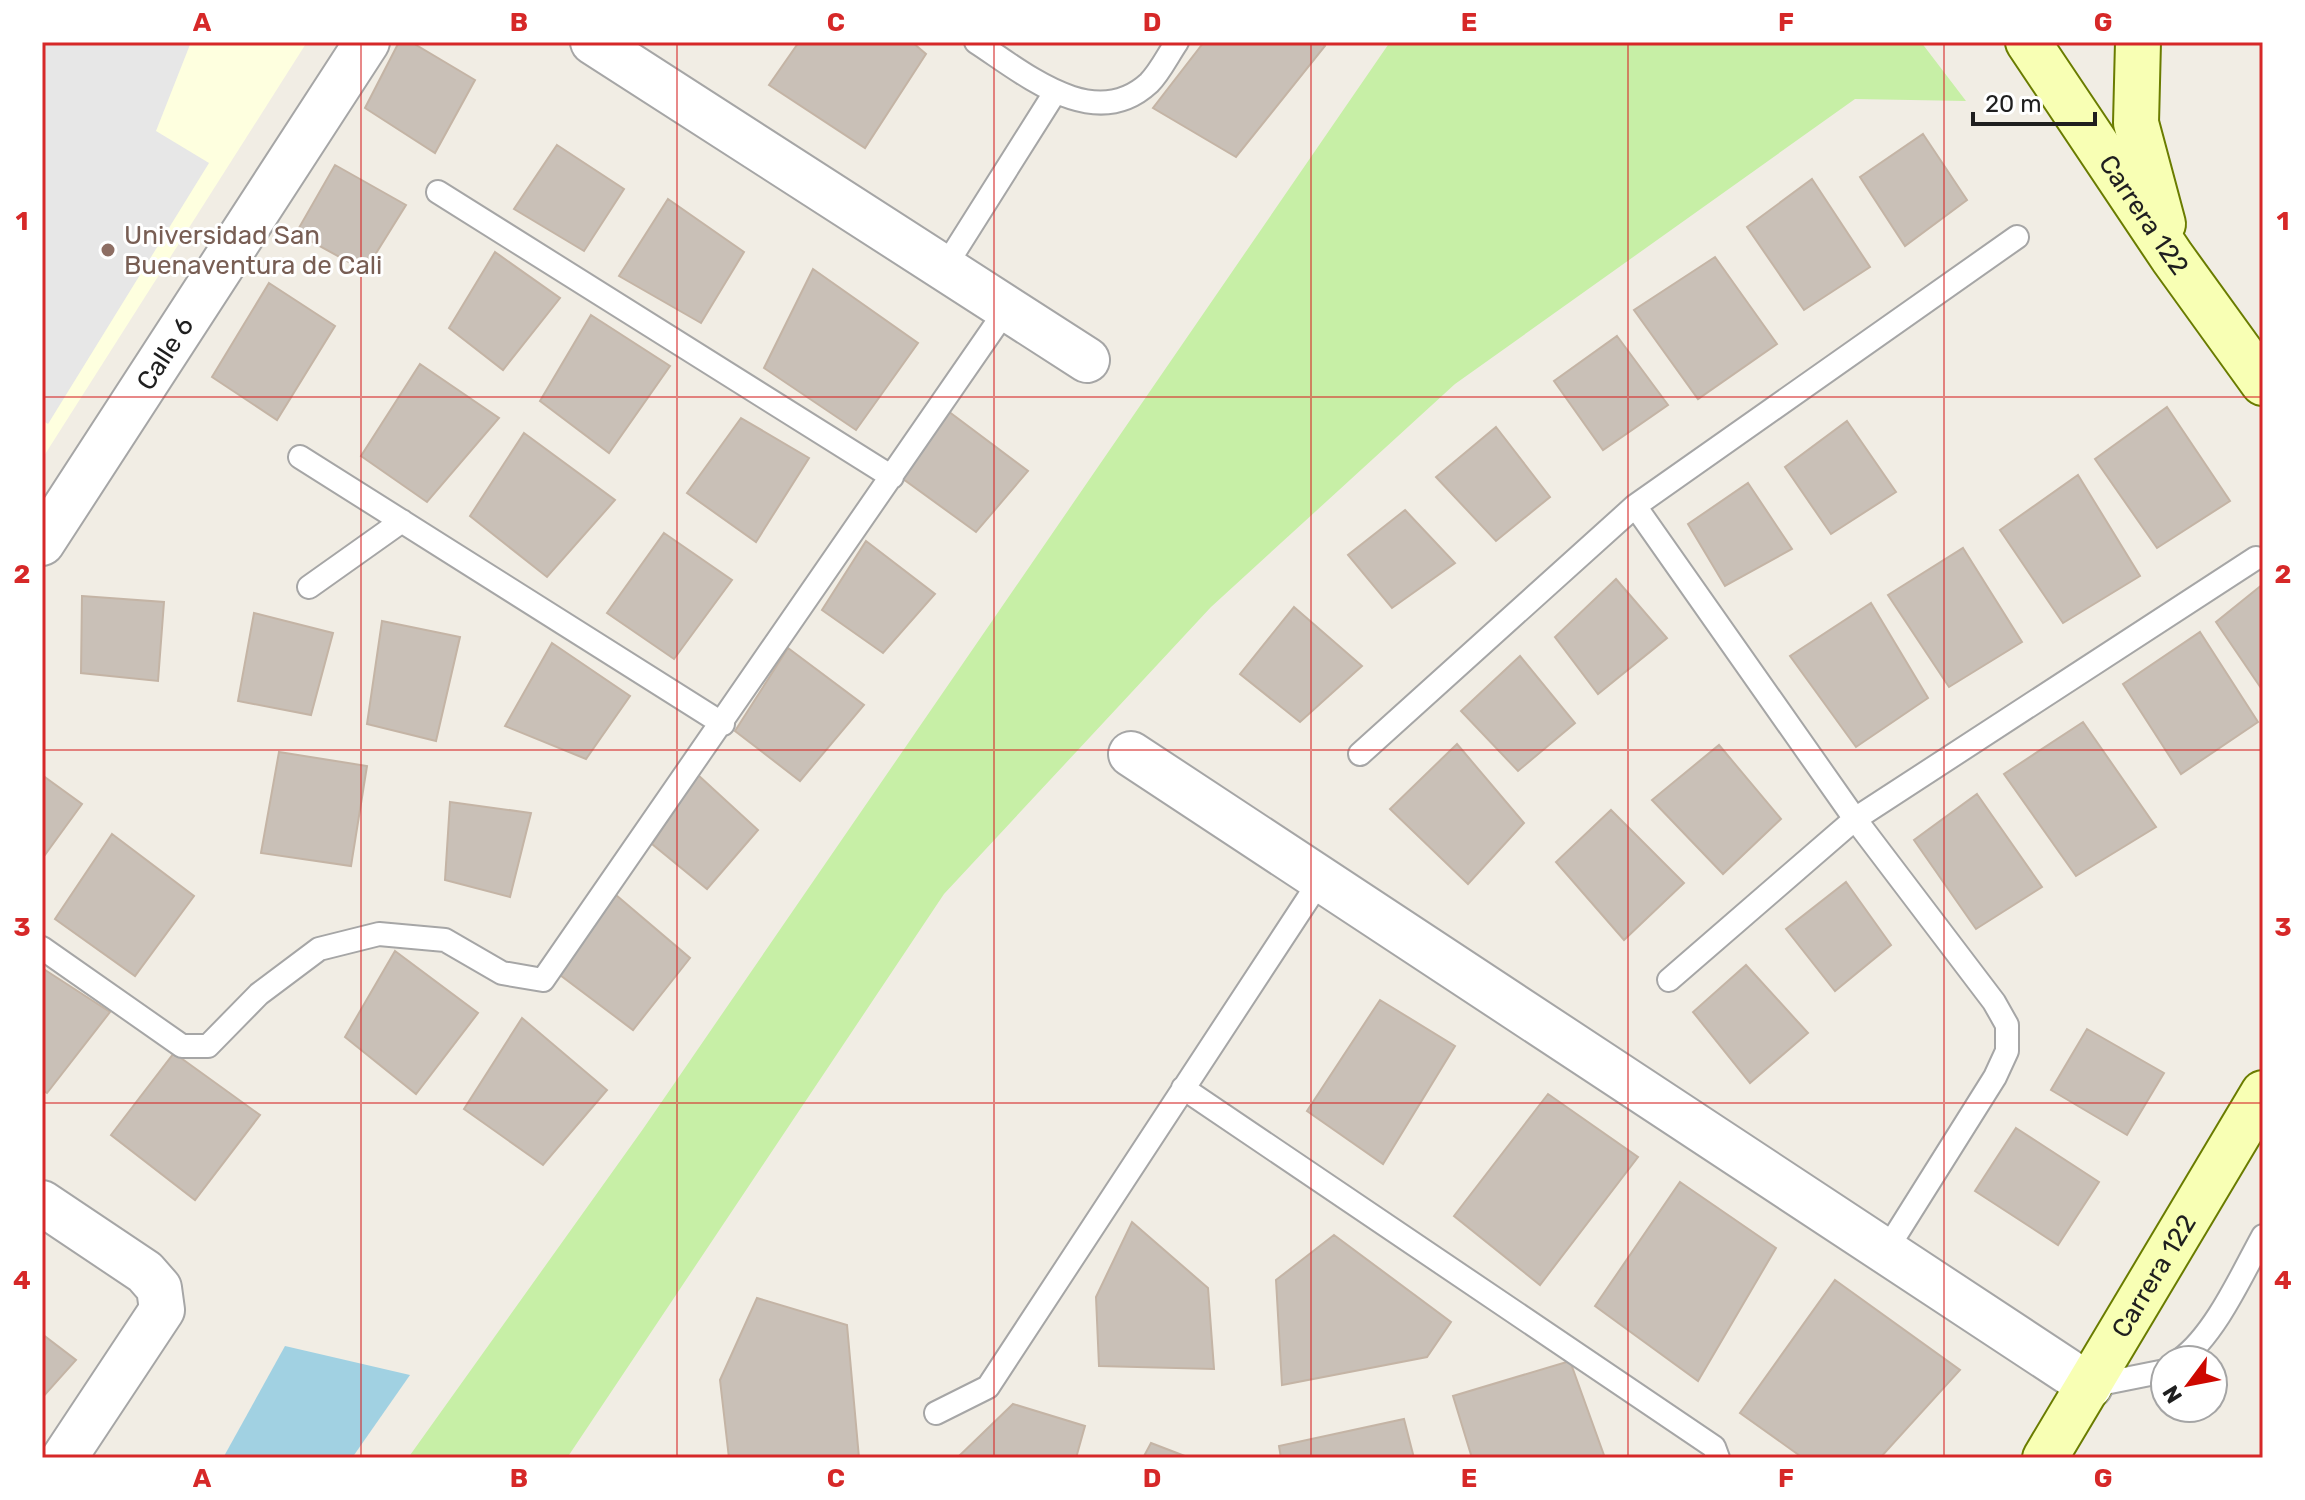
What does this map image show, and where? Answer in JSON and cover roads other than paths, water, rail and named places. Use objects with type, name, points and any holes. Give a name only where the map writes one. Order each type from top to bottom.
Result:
[{"type":"street","name":"Calle 6","points":[[42,543],[367,42]]},
{"type":"street","points":[[593,42],[1087,360]]},
{"type":"street","name":"Carrera 122","points":[[2028,42],[2172,257],[2263,383]]},
{"type":"street","points":[[2138,42],[2136,123],[2172,257]]},
{"type":"street","points":[[1131,754],[1887,1249],[2090,1386]]},
{"type":"street","name":"Carrera 122","points":[[2045,1458],[2260,1107]]},
{"type":"street","points":[[42,1203],[145,1272],[159,1288],[162,1310],[64,1458]]},
{"type":"lane","points":[[976,42],[1054,94],[1110,104],[1148,84],[1177,42]]},
{"type":"lane","points":[[943,270],[1054,94]]},
{"type":"lane","points":[[438,192],[892,477]]},
{"type":"lane","points":[[1360,754],[1635,506],[2017,237]]},
{"type":"lane","points":[[42,948],[182,1046],[208,1046],[259,994],[319,949],[379,934],[445,940],[502,973],[543,980],[723,724],[1006,310]]},
{"type":"lane","points":[[300,457],[723,724]]},
{"type":"lane","points":[[1635,506],[1855,819],[1980,983],[2007,1025],[2007,1051],[1995,1077],[1887,1249]]},
{"type":"lane","points":[[309,587],[402,521]]},
{"type":"lane","points":[[1669,980],[1855,819],[2256,558]]},
{"type":"lane","points":[[936,1413],[988,1387],[1321,879]]},
{"type":"lane","points":[[1183,1088],[1714,1447],[1718,1458]]},
{"type":"lane","points":[[2196,1344],[2232,1292],[2263,1236]]},
{"type":"lane","points":[[2090,1386],[2149,1374]]},
{"type":"water","points":[[285,1346],[410,1375],[352,1458],[223,1458]]},
{"type":"place","name":"Universidad San Buenaventura de Cali","points":[[108,250]]}]
